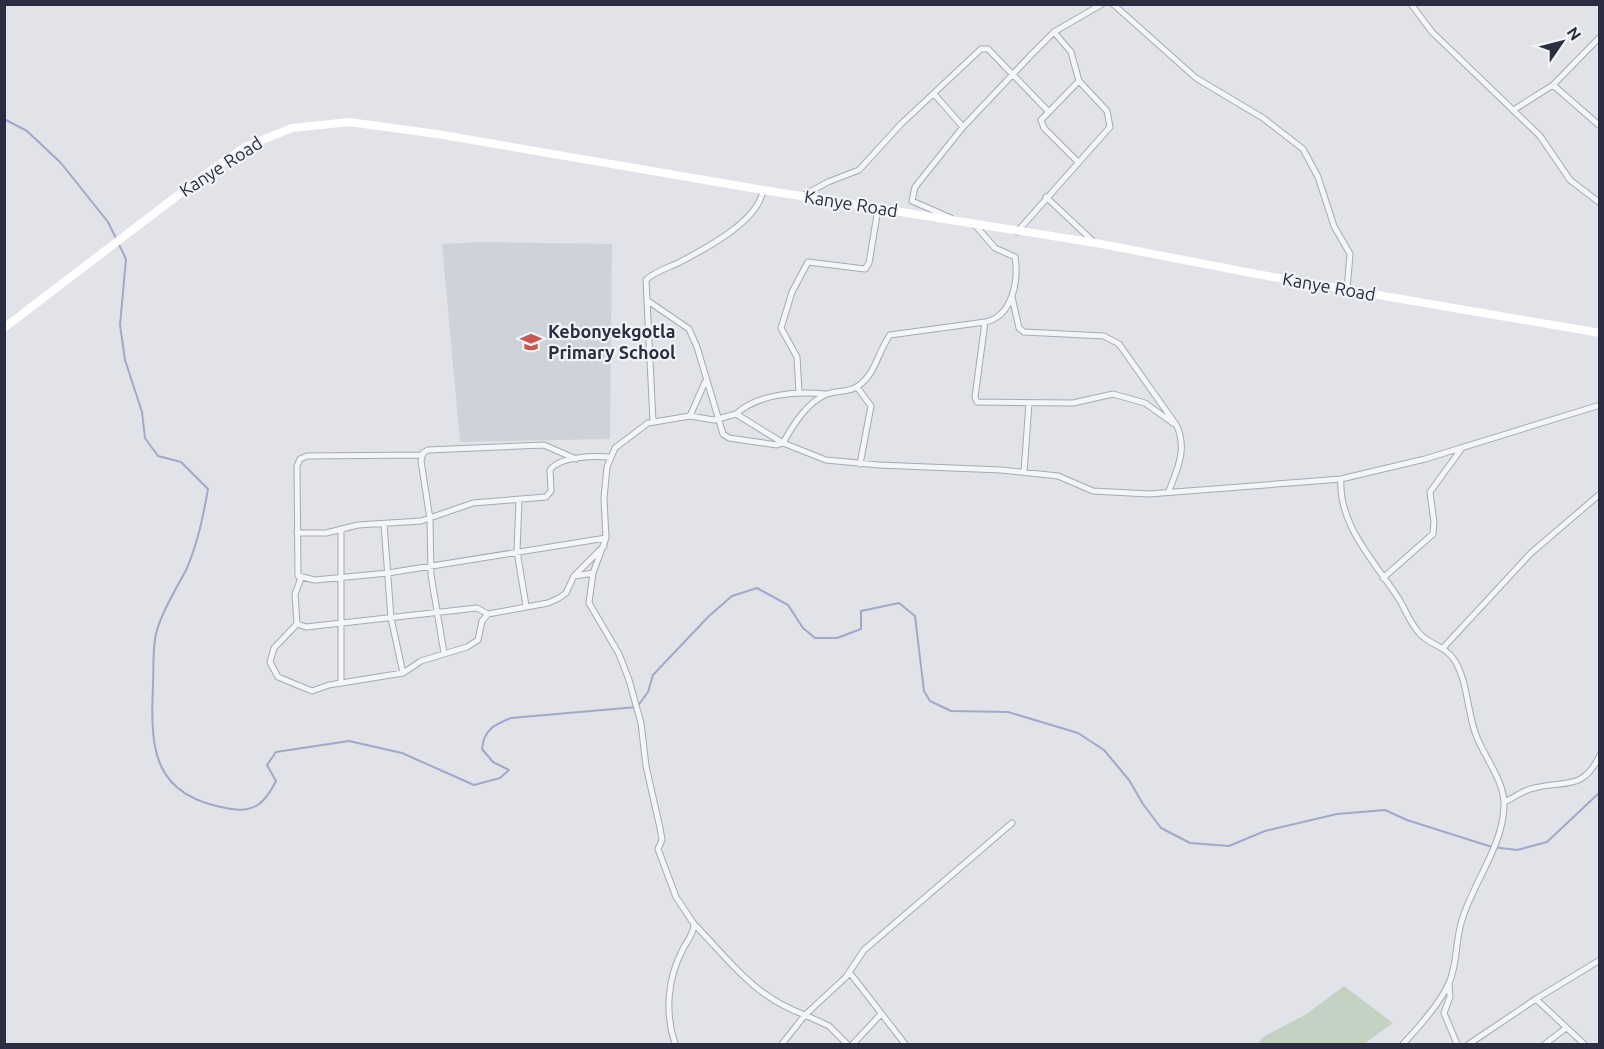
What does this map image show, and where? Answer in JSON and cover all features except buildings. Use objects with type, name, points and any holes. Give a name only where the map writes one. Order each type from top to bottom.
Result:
[{"type":"main road","name":"Kanye Road","points":[[4,328],[245,147],[279,132],[323,123],[349,122],[438,134],[763,190],[1096,243],[1347,290],[1599,333]]},
{"type":"street","points":[[957,221],[915,204],[911,197],[915,187],[963,127],[1054,32],[1102,4]]},
{"type":"street","points":[[1113,4],[1196,78],[1263,118],[1303,149],[1311,160],[1322,186],[1334,226],[1350,254],[1347,290]]},
{"type":"street","points":[[1411,4],[1432,32],[1540,135],[1570,180],[1599,203]]},
{"type":"street","points":[[1017,232],[1046,197],[1108,132],[1110,119],[1107,111],[1079,81],[1071,52],[1054,32]]},
{"type":"street","points":[[1515,110],[1553,85],[1599,37]]},
{"type":"street","points":[[802,196],[828,182],[859,170],[901,124],[935,95],[981,49],[988,49],[1048,111]]},
{"type":"street","points":[[1078,162],[1042,124],[1048,111],[1079,81]]},
{"type":"street","points":[[1553,85],[1599,126]]},
{"type":"street","points":[[935,95],[963,127]]},
{"type":"street","points":[[653,422],[648,301],[645,285],[647,279],[709,245],[750,218],[760,205],[763,190]]},
{"type":"street","points":[[1046,197],[1096,243]]},
{"type":"street","points":[[799,393],[798,357],[782,328],[792,292],[808,262],[865,269],[869,263],[878,208]]},
{"type":"street","points":[[975,225],[995,248],[1016,258],[1012,297],[1019,328],[1024,332],[1113,339],[1177,426],[1183,441],[1183,453],[1169,490]]},
{"type":"street","points":[[846,1044],[829,1026],[783,1007],[762,994],[694,924],[676,897],[658,849],[662,840],[646,766],[641,723],[629,681],[619,654],[591,610],[588,596],[593,573],[605,542],[604,498],[610,457],[627,437],[653,422],[690,416],[718,419],[736,414],[747,405],[763,399],[799,393],[827,394],[857,387],[869,375],[888,337],[894,333],[985,322],[997,318],[1012,297]]},
{"type":"street","points":[[648,301],[689,329],[697,347],[705,381],[723,434],[729,438],[773,445],[783,443],[801,416],[827,394]]},
{"type":"street","points":[[985,322],[976,400],[980,403],[1073,403],[1113,394],[1145,403],[1177,426]]},
{"type":"street","points":[[690,416],[705,381]]},
{"type":"street","points":[[857,387],[872,406],[860,464]]},
{"type":"street","points":[[1024,472],[1029,403]]},
{"type":"street","points":[[736,414],[783,443],[826,460],[860,464],[1024,472],[1058,476],[1093,491],[1149,494],[1169,490],[1341,479],[1462,448],[1599,405]]},
{"type":"street","points":[[422,455],[428,450],[544,445],[576,459]]},
{"type":"street","points":[[1383,578],[1433,534],[1434,522],[1430,492],[1462,448]]},
{"type":"street","points":[[422,455],[416,453],[385,457],[302,458],[297,466],[296,572],[301,578],[315,580],[388,573],[517,550],[605,542]]},
{"type":"street","points":[[422,455],[430,519],[430,564],[444,653]]},
{"type":"street","points":[[297,533],[326,533],[354,525],[430,519],[473,503],[548,496],[551,489],[550,469],[557,464],[576,459],[610,457]]},
{"type":"street","points":[[1341,479],[1341,499],[1346,515],[1383,578],[1418,632],[1430,642],[1443,648],[1454,660],[1461,674],[1476,734],[1504,802],[1502,819],[1492,847],[1461,921],[1449,983],[1450,997],[1444,1013],[1457,1044]]},
{"type":"street","points":[[1443,648],[1531,553],[1599,494]]},
{"type":"street","points":[[519,500],[517,550],[526,606]]},
{"type":"street","points":[[384,524],[391,618],[403,673]]},
{"type":"street","points":[[341,529],[339,623],[341,683]]},
{"type":"street","points":[[301,578],[296,594],[297,624],[273,651],[270,662],[273,672],[308,691],[403,673],[421,662],[477,642],[482,621],[488,614],[548,603],[563,595],[605,542]]},
{"type":"street","points":[[578,576],[593,573]]},
{"type":"street","points":[[578,576],[590,586]]},
{"type":"street","points":[[297,624],[306,627],[477,608],[488,614]]},
{"type":"street","points":[[1504,802],[1528,790],[1577,782],[1594,768],[1599,755]]},
{"type":"street","points":[[782,1044],[805,1015],[850,973],[864,951],[1012,823]]},
{"type":"street","points":[[675,1044],[668,1017],[670,990],[682,951],[692,935],[694,924]]},
{"type":"street","points":[[1468,1044],[1599,960]]},
{"type":"street","points":[[850,973],[905,1044]]},
{"type":"street","points":[[1403,1044],[1449,983]]},
{"type":"street","points":[[1536,999],[1584,1044]]},
{"type":"street","points":[[853,1044],[881,1014]]},
{"type":"street","points":[[1545,1044],[1566,1028]]},
{"type":"shaded area","name":"Kebonyekgotla Primary School","points":[[482,242],[612,244],[610,439],[460,442],[442,244]]},
{"type":"green space","points":[[1344,986],[1393,1023],[1364,1044],[1258,1044],[1263,1037],[1305,1015]]},
{"type":"waterway","points":[[4,119],[27,131],[61,163],[108,222],[126,259],[120,325],[125,360],[142,412],[145,438],[158,456],[181,462],[208,489],[200,529],[191,558],[166,606],[155,636],[152,709],[156,750],[162,767],[171,782],[185,794],[205,803],[240,810],[254,807],[264,800],[276,781],[267,765],[276,752],[349,741],[402,753],[474,785],[500,778],[509,770],[493,762],[482,749],[485,737],[495,726],[511,718],[637,707],[648,692],[653,675],[709,616],[732,596],[757,588],[788,605],[803,628],[815,638],[837,638],[861,629],[861,611],[899,603],[915,616],[924,691],[930,701],[951,711],[1008,712],[1078,733],[1104,750],[1129,780],[1161,828],[1190,843],[1229,846],[1265,831],[1337,814],[1385,810],[1407,820],[1492,847],[1517,850],[1547,842],[1600,792]]},
{"type":"place","name":"Kebonyekgotla Primary School","points":[[531,342]]}]
